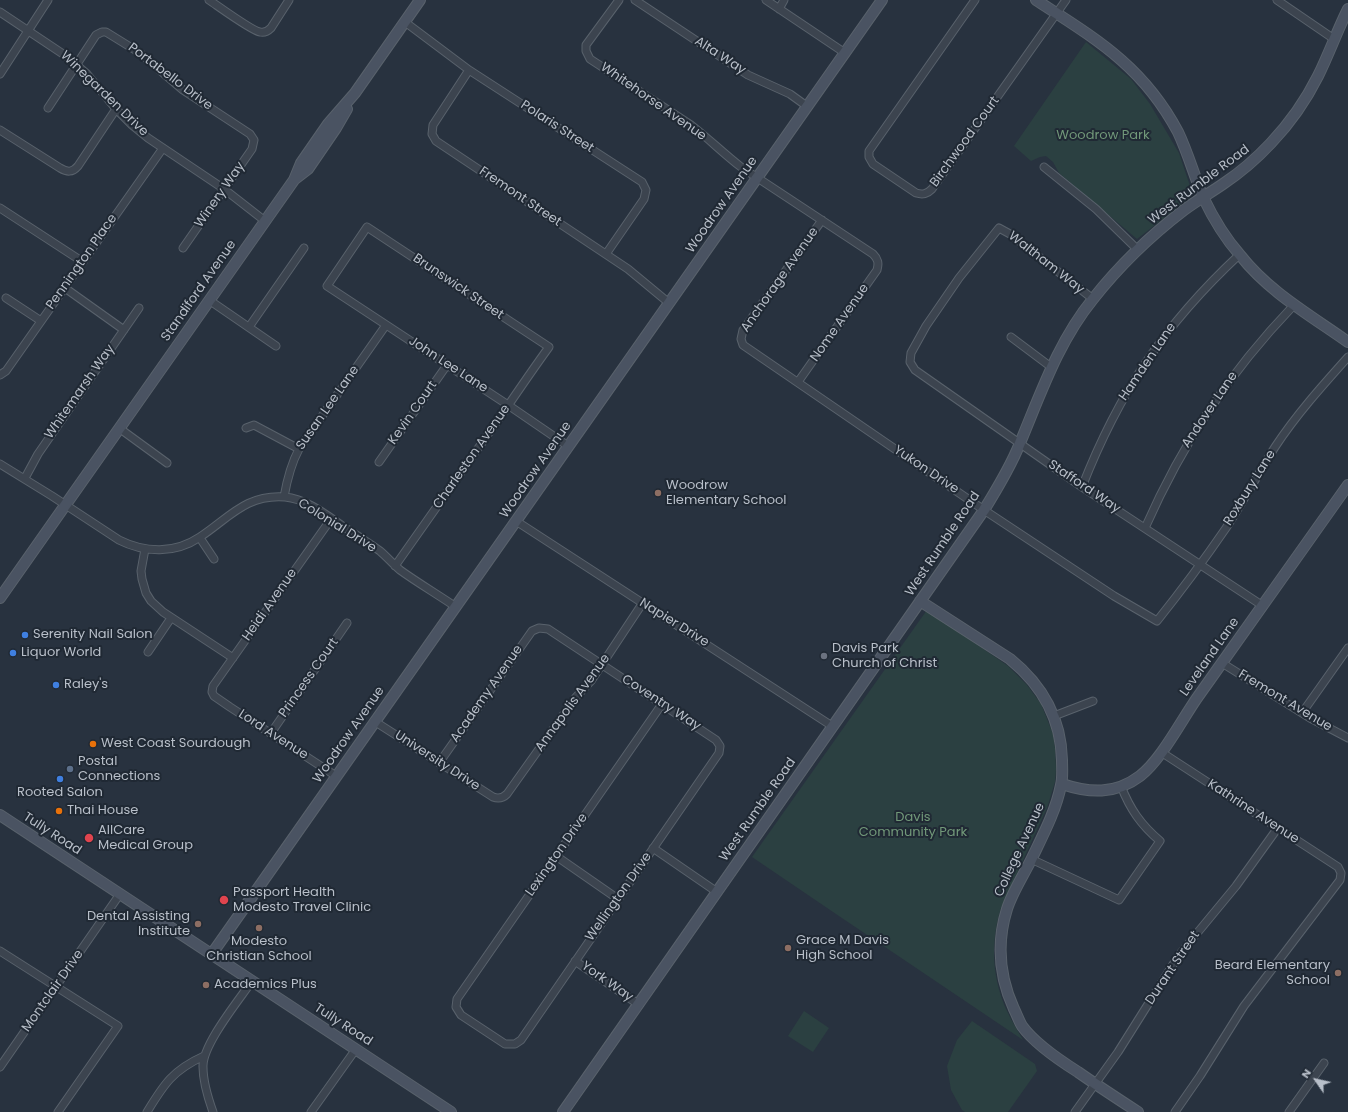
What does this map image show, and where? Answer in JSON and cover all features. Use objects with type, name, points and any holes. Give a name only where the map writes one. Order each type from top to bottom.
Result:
[{"type":"street","points":[[0,74],[48,0]]},
{"type":"street","points":[[209,0],[257,32],[264,32],[271,28],[289,0]]},
{"type":"street","name":"Standiford Avenue","points":[[0,598],[294,180],[300,163],[328,124],[355,93],[420,0]]},
{"type":"street","name":"Whitehorse Avenue","points":[[619,0],[588,41],[586,51],[590,59],[691,125],[702,133],[726,156],[873,254],[878,261]]},
{"type":"street","name":"Alta Way","points":[[635,0],[748,75],[790,94],[808,107]]},
{"type":"street","points":[[766,0],[845,53]]},
{"type":"street","points":[[779,9],[784,0]]},
{"type":"street","name":"Woodrow Avenue","points":[[211,955],[882,0]]},
{"type":"street","name":"Birchwood Court","points":[[975,0],[870,151],[869,157],[872,164],[916,193],[928,193],[932,189],[1066,0]]},
{"type":"street","points":[[1036,0],[1101,43],[1122,60],[1145,83],[1164,108],[1178,133],[1203,196],[1218,224],[1240,255],[1259,277],[1276,292],[1348,342]]},
{"type":"street","points":[[1277,0],[1334,38]]},
{"type":"street","name":"West Rumble Road","points":[[563,1112],[984,510],[1020,444],[1036,401],[1051,367],[1067,337],[1093,299],[1138,250],[1178,215],[1243,169],[1284,129],[1309,93],[1348,9]]},
{"type":"street","name":"Winegarden Drive","points":[[0,12],[57,49],[76,65],[96,84],[116,109],[132,125],[224,189],[265,221]]},
{"type":"street","name":"Polaris Street","points":[[405,22],[469,70],[642,182],[646,190],[644,199],[606,254]]},
{"type":"street","name":"Portabello Drive","points":[[76,65],[96,35],[102,32],[111,34],[140,53],[171,81],[250,134],[254,140]]},
{"type":"street","points":[[48,108],[76,65]]},
{"type":"street","name":"Fremont Street","points":[[469,70],[433,125],[433,138],[628,269],[669,303]]},
{"type":"street","points":[[0,130],[65,171],[71,171],[78,166],[116,109]]},
{"type":"street","name":"Winery Way","points":[[183,248],[252,149],[254,140]]},
{"type":"street","name":"Pennington Place","points":[[0,375],[6,371],[163,148]]},
{"type":"street","points":[[1044,167],[1096,209],[1138,250]]},
{"type":"street","points":[[0,208],[82,262]]},
{"type":"street","name":"Anchorage Avenue","points":[[741,340],[743,330],[822,220]]},
{"type":"street","name":"Brunswick Street","points":[[327,286],[367,227],[548,347]]},
{"type":"street","name":"Waltham Way","points":[[910,362],[912,353],[942,301],[963,272],[999,228],[1010,234],[1093,299]]},
{"type":"street","points":[[248,327],[304,248]]},
{"type":"street","name":"Hamden Lane","points":[[1082,487],[1109,424],[1148,358],[1183,312],[1201,292],[1240,255]]},
{"type":"street","name":"Nome Avenue","points":[[798,382],[877,270],[878,261]]},
{"type":"street","name":"John Lee Lane","points":[[327,286],[568,446]]},
{"type":"street","points":[[64,288],[124,330]]},
{"type":"street","points":[[6,298],[41,321]]},
{"type":"street","points":[[209,300],[276,346]]},
{"type":"street","name":"Andover Lane","points":[[1145,528],[1166,482],[1200,422],[1235,372],[1294,305]]},
{"type":"street","name":"Whitemarsh Way","points":[[25,478],[38,454],[139,308]]},
{"type":"street","name":"Susan Lee Lane","points":[[284,497],[291,467],[299,449],[386,325]]},
{"type":"street","points":[[1011,337],[1051,367]]},
{"type":"street","name":"Yukon Drive","points":[[741,340],[745,348],[798,382],[984,510],[1114,596],[1157,621]]},
{"type":"street","name":"Charleston Avenue","points":[[395,566],[548,347]]},
{"type":"street","name":"Roxbury Lane","points":[[1157,621],[1200,565],[1227,526],[1280,441],[1315,394],[1348,357]]},
{"type":"street","name":"Stafford Way","points":[[910,362],[916,370],[1082,487],[1263,606]]},
{"type":"street","name":"Kevin Court","points":[[379,462],[447,365]]},
{"type":"street","points":[[246,428],[254,425],[299,449]]},
{"type":"street","points":[[119,428],[167,463]]},
{"type":"street","name":"Colonial Drive","points":[[0,464],[25,478],[119,540],[145,550],[172,549],[200,538],[227,516],[246,504],[262,499],[284,497],[303,502],[380,552],[395,566],[456,607]]},
{"type":"street","name":"Leveland Lane","points":[[1062,784],[1078,789],[1104,791],[1121,786],[1140,776],[1150,766],[1348,485]]},
{"type":"street","name":"Heidi Avenue","points":[[212,692],[213,686],[331,519]]},
{"type":"street","name":"Napier Drive","points":[[516,521],[642,604],[688,631],[832,726]]},
{"type":"street","points":[[200,538],[214,560]]},
{"type":"street","points":[[145,550],[141,571],[143,586],[146,593],[157,608],[233,658]]},
{"type":"street","name":"College Avenue","points":[[920,601],[1010,659],[1037,687],[1054,716],[1062,752],[1062,784],[1053,811],[1007,908],[1000,949],[1002,975],[1009,997],[1022,1026],[1045,1049],[1138,1112]]},
{"type":"street","name":"Annapolis Avenue","points":[[500,798],[507,794],[576,697],[591,681],[642,604]]},
{"type":"street","points":[[148,652],[171,618]]},
{"type":"street","name":"Princess Court","points":[[271,733],[347,623]]},
{"type":"street","name":"Coventry Way","points":[[538,628],[548,629],[716,740],[720,746]]},
{"type":"street","name":"Academy Avenue","points":[[439,762],[523,643],[532,631],[538,628]]},
{"type":"street","points":[[1302,712],[1348,648]]},
{"type":"street","name":"Fremont Avenue","points":[[1222,663],[1319,723],[1348,738]]},
{"type":"street","name":"Lord Avenue","points":[[212,692],[214,696],[336,776]]},
{"type":"street","points":[[1054,716],[1093,701]]},
{"type":"street","name":"Lexington Drive","points":[[512,1045],[505,1044],[460,1015],[456,1007],[457,998],[662,704]]},
{"type":"street","name":"University Drive","points":[[374,721],[493,797],[500,798]]},
{"type":"street","name":"Wellington Drive","points":[[512,1045],[521,1040],[719,753],[720,746]]},
{"type":"street","name":"Kathrine Avenue","points":[[1161,752],[1277,829],[1338,867],[1341,873],[1340,880],[1244,1006],[1200,1076],[1175,1112]]},
{"type":"street","points":[[1031,859],[1119,900],[1160,840],[1137,818],[1130,808],[1121,786]]},
{"type":"street","name":"Tully Road","points":[[0,815],[451,1112]]},
{"type":"street","name":"Durant Street","points":[[1075,1112],[1131,1032],[1179,955],[1236,886],[1277,829]]},
{"type":"street","points":[[653,848],[717,892]]},
{"type":"street","points":[[556,856],[618,899]]},
{"type":"street","name":"Montclair Drive","points":[[0,1067],[120,894]]},
{"type":"street","points":[[0,951],[118,1026],[58,1112]]},
{"type":"street","name":"York Way","points":[[575,961],[638,1004]]},
{"type":"street","points":[[213,1112],[206,1089],[203,1066],[204,1056],[212,1039],[252,981]]},
{"type":"street","points":[[311,1112],[356,1049]]},
{"type":"street","points":[[147,1112],[173,1075],[188,1064],[204,1056]]},
{"type":"street","points":[[1289,1112],[1324,1063]]},
{"type":"green space","name":"Woodrow Park","points":[[1086,42],[1131,79],[1150,104],[1179,153],[1192,192],[1190,198],[1137,239],[1059,173],[1053,162],[1046,156],[1031,161],[1014,146]]},
{"type":"green space","name":"Davis Community Park","points":[[927,610],[1008,666],[1027,685],[1041,704],[1053,734],[1056,769],[1055,782],[1047,808],[1001,908],[995,935],[994,961],[999,988],[1008,1013],[1023,1040],[752,857]]},
{"type":"green space","points":[[804,1011],[829,1028],[813,1052],[788,1036]]},
{"type":"green space","points":[[972,1021],[1035,1064],[1037,1071],[1008,1112],[965,1112],[962,1110],[951,1090],[947,1066],[957,1040]]},
{"type":"place","name":"Woodrow Elementary School","points":[[658,493]]},
{"type":"place","name":"Serenity Nail Salon","points":[[25,635]]},
{"type":"place","name":"Liquor World","points":[[13,653]]},
{"type":"place","name":"Davis Park Church of Christ","points":[[824,656]]},
{"type":"place","name":"Raley's","points":[[56,685]]},
{"type":"place","name":"West Coast Sourdough","points":[[93,744]]},
{"type":"place","name":"Postal Connections","points":[[70,769]]},
{"type":"place","name":"Rooted Salon","points":[[60,779]]},
{"type":"place","name":"Thai House","points":[[59,811]]},
{"type":"place","name":"AllCare Medical Group","points":[[89,838]]},
{"type":"place","name":"Passport Health Modesto Travel Clinic","points":[[224,900]]},
{"type":"place","name":"Dental Assisting Institute","points":[[198,924]]},
{"type":"place","name":"Modesto Christian School","points":[[259,928]]},
{"type":"place","name":"Grace M Davis High School","points":[[788,948]]},
{"type":"place","name":"Beard Elementary School","points":[[1338,973]]},
{"type":"place","name":"Academics Plus","points":[[206,985]]}]
